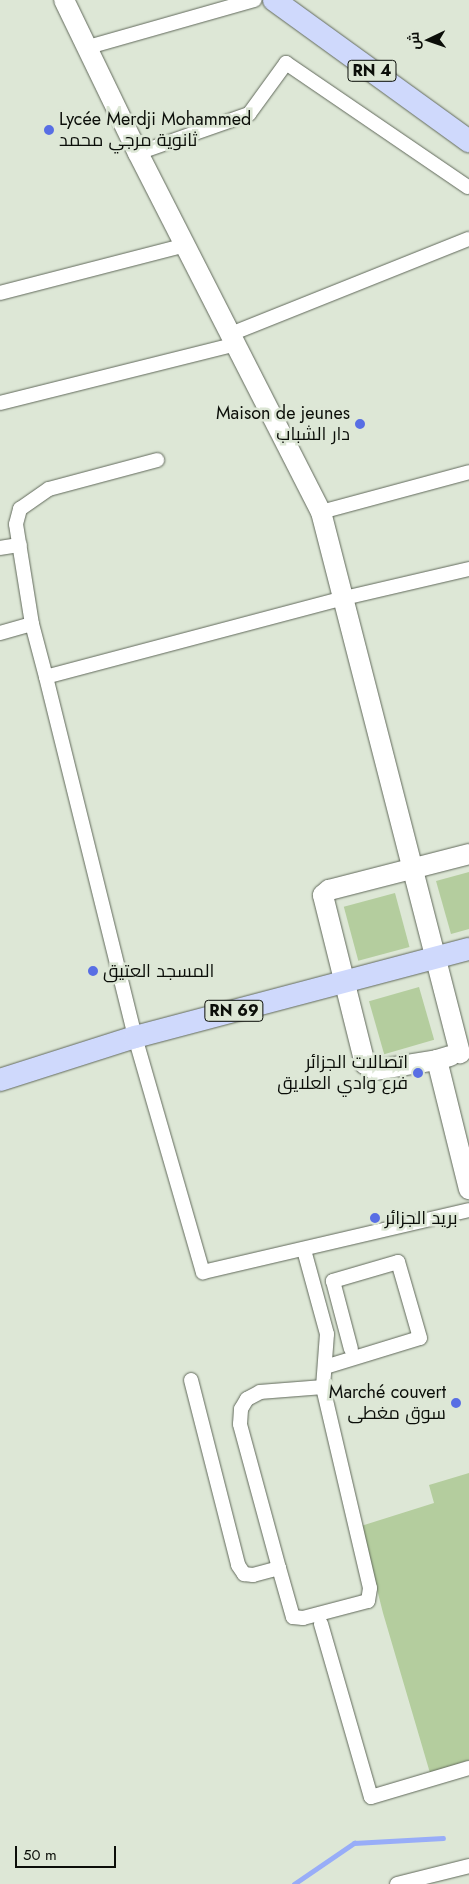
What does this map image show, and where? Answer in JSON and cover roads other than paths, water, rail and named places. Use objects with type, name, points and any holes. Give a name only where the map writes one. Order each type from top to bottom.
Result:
[{"type":"main road","points":[[64,0],[138,153],[321,512],[344,598],[411,869],[434,958],[464,1052],[437,1060],[375,1070],[367,1068],[323,895],[329,890],[411,869],[469,854]]},
{"type":"main road","name":"RN 4","points":[[274,0],[469,141]]},
{"type":"main road","name":"RN 69","points":[[0,1080],[135,1037],[469,949]]},
{"type":"main road","points":[[437,1060],[469,1189]]},
{"type":"street","points":[[88,47],[254,0]]},
{"type":"street","points":[[138,153],[249,114],[286,63],[468,187]]},
{"type":"street","points":[[0,403],[234,339],[469,239]]},
{"type":"street","points":[[0,293],[186,245]]},
{"type":"street","points":[[157,460],[49,489],[30,500],[20,509],[16,524],[32,624],[135,1037],[203,1272],[304,1250],[469,1210]]},
{"type":"street","points":[[321,512],[469,472]]},
{"type":"street","points":[[0,548],[20,545]]},
{"type":"street","points":[[46,677],[344,598],[469,569]]},
{"type":"street","points":[[0,632],[32,624]]},
{"type":"street","points":[[304,1250],[327,1334],[322,1387],[370,1588],[368,1601],[303,1618],[293,1618],[240,1424],[241,1409],[247,1399],[260,1392],[322,1387]]},
{"type":"street","points":[[325,1367],[420,1338],[398,1262],[332,1280],[351,1349]]},
{"type":"street","points":[[191,1380],[238,1565],[244,1574],[253,1575],[279,1568]]},
{"type":"street","points":[[321,1624],[371,1797],[469,1768]]},
{"type":"street","points":[[397,1884],[434,1880],[469,1866]]},
{"type":"waterway","points":[[294,1884],[354,1843],[443,1838]]},
{"type":"place","name":"Lycée Merdji Mohammed ثانوية مرجي محمد","points":[[49,130]]},
{"type":"place","name":"Maison de jeunes دار الشباب","points":[[360,424]]},
{"type":"place","name":"المسجد العتيق","points":[[93,971]]},
{"type":"place","name":"اتصالات الجزائر فرع وادي العلايق","points":[[418,1073]]},
{"type":"place","name":"بريد الجزائر","points":[[375,1218]]},
{"type":"place","name":"Marché couvert سوق مغطى","points":[[456,1403]]}]
